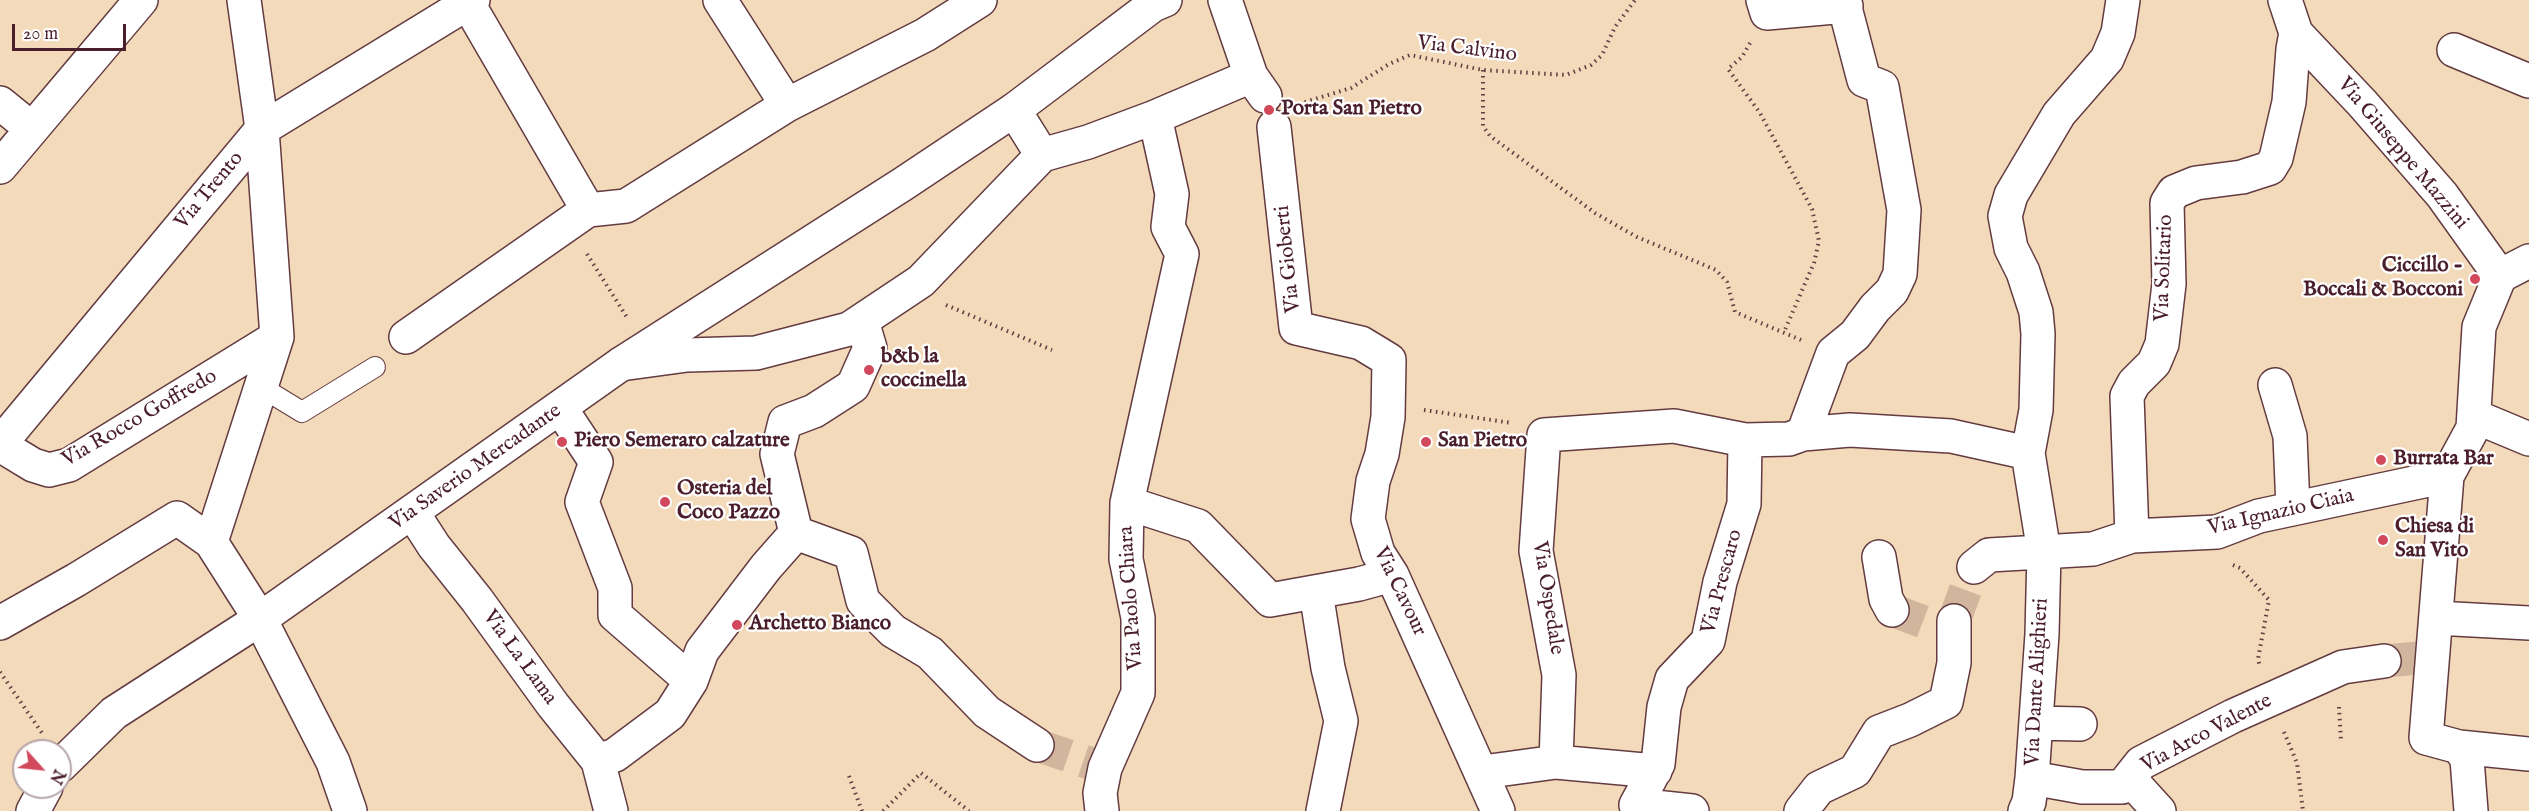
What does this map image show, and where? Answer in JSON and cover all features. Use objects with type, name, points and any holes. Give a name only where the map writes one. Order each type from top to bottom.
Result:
[{"type":"street","points":[[0,167],[141,0]]},
{"type":"street","points":[[211,542],[277,337],[262,129],[244,0]]},
{"type":"street","points":[[720,0],[788,105]]},
{"type":"street","points":[[406,337],[588,210],[626,206],[788,105],[925,35],[980,0]]},
{"type":"street","points":[[634,356],[756,353],[849,329],[921,281],[1042,155],[1088,142],[1155,117],[1270,102],[1226,0]]},
{"type":"street","name":"Via Dante Alighieri","points":[[2025,811],[2029,802],[2037,723],[2044,552],[2028,453],[2036,410],[2038,334],[2036,312],[2023,272],[2011,248],[2005,216],[2011,195],[2059,114],[2107,59],[2118,33],[2123,0]]},
{"type":"street","points":[[2285,0],[2296,33]]},
{"type":"street","points":[[469,1],[588,210]]},
{"type":"street","name":"Via Trento","points":[[0,444],[262,129],[469,1]]},
{"type":"street","name":"Via Saverio Mercadante","points":[[72,741],[260,619],[634,356],[1014,110],[1153,2]]},
{"type":"street","points":[[1765,7],[1844,3],[1864,80],[1882,87],[1904,210],[1900,274],[1892,291],[1875,308],[1855,335],[1833,353],[1803,434]]},
{"type":"street","name":"Via Giuseppe Mazzini","points":[[2296,33],[2363,104],[2442,195],[2500,276]]},
{"type":"street","name":"Via Solitario","points":[[2132,537],[2127,396],[2134,383],[2154,363],[2162,344],[2169,284],[2167,203],[2174,192],[2196,183],[2242,177],[2270,168],[2276,158],[2289,102],[2292,49],[2296,33]]},
{"type":"street","points":[[2454,50],[2529,81]]},
{"type":"street","name":"Via Gioberti","points":[[1270,102],[1296,328],[1361,343],[1389,360]]},
{"type":"street","points":[[0,103],[32,129]]},
{"type":"street","points":[[1014,110],[1042,155]]},
{"type":"street","name":"Via Paolo Chiara","points":[[1102,811],[1100,793],[1102,767],[1138,693],[1138,618],[1126,559],[1127,502],[1182,254],[1168,227],[1172,194],[1155,117]]},
{"type":"street","points":[[2529,261],[2500,276],[2479,327],[2473,428],[2447,476],[2436,618],[2426,658],[2426,738],[2459,747],[2529,754]]},
{"type":"street","points":[[796,533],[777,454],[785,422],[814,411],[853,386],[870,348],[862,321]]},
{"type":"street","name":"Via Rocco Goffredo","points":[[0,444],[33,465],[49,470],[69,465],[277,337]]},
{"type":"street","name":"Via Cavour","points":[[1389,360],[1388,404],[1382,454],[1373,481],[1368,519],[1378,553],[1392,575],[1483,772],[1498,811]]},
{"type":"street","points":[[2275,385],[2290,436],[2293,508]]},
{"type":"street","points":[[561,409],[596,462],[582,502],[615,588],[615,615],[691,681]]},
{"type":"street","points":[[2474,416],[2529,439]]},
{"type":"street","points":[[1544,435],[1674,426],[1745,440],[1789,439],[1803,434],[1850,430],[1951,436],[2028,453]]},
{"type":"street","name":"Via Ospedale","points":[[1544,435],[1536,550],[1559,675],[1556,762]]},
{"type":"street","name":"Via Prescaro","points":[[1637,808],[1640,769],[1658,764],[1664,707],[1671,679],[1708,641],[1720,582],[1744,504],[1745,440]]},
{"type":"street","name":"Via Ignazio Ciaia","points":[[1974,567],[1989,555],[2093,549],[2132,537],[2217,532],[2259,516],[2447,476]]},
{"type":"street","points":[[1127,502],[1198,526],[1270,600],[1392,575]]},
{"type":"street","name":"Via La Lama","points":[[412,512],[434,546],[477,600],[553,705],[598,760],[611,811]]},
{"type":"street","points":[[0,622],[76,580],[177,518],[211,542],[260,619],[333,762],[350,811]]},
{"type":"street","points":[[598,760],[615,755],[670,714],[691,681],[702,651],[766,567],[796,533]]},
{"type":"street","points":[[796,533],[851,553],[862,601],[893,631],[930,652],[987,712],[1037,745]]},
{"type":"street","points":[[1879,557],[1886,599],[1892,610]]},
{"type":"street","points":[[1316,592],[1328,668],[1341,722],[1323,811]]},
{"type":"street","points":[[2436,618],[2529,623]]},
{"type":"street","points":[[1801,811],[1819,788],[1855,771],[1879,732],[1946,702],[1954,663],[1945,625]]},
{"type":"street","name":"Via Arco Valente","points":[[2032,778],[2082,787],[2122,787],[2141,763],[2233,716],[2343,667],[2384,661]]},
{"type":"street","points":[[2037,723],[2080,724]]},
{"type":"street","points":[[2459,747],[2467,759],[2471,811]]},
{"type":"street","points":[[1483,772],[1556,762],[1640,769]]},
{"type":"street","points":[[2129,778],[2159,811]]},
{"type":"street","points":[[1637,808],[1692,811]]},
{"type":"lane","points":[[261,387],[302,412],[375,367]]},
{"type":"path","name":"Via Calvino","points":[[1270,102],[1351,88],[1389,64],[1410,55],[1483,70],[1566,75],[1591,65],[1602,55],[1615,27],[1635,0]]},
{"type":"path","points":[[1765,7],[1742,57],[1728,69],[1760,113],[1812,209],[1819,241],[1814,263],[1784,333]]},
{"type":"path","points":[[1483,70],[1483,126],[1490,136],[1595,213],[1637,237],[1716,270],[1727,282],[1735,312],[1833,353]]},
{"type":"path","points":[[584,248],[634,356]]},
{"type":"path","points":[[921,281],[934,300],[1052,350]]},
{"type":"path","points":[[1388,404],[1527,426],[1544,435]]},
{"type":"path","points":[[0,672],[44,739]]},
{"type":"path","points":[[883,811],[921,773],[969,811]]},
{"type":"path","points":[[849,776],[862,811]]},
{"type":"tunnel","points":[[1954,621],[1974,567]]},
{"type":"tunnel","points":[[1892,610],[1926,623]]},
{"type":"tunnel","points":[[2384,661],[2420,658]]},
{"type":"tunnel","points":[[1037,745],[1098,766]]},
{"type":"place","name":"Porta San Pietro","points":[[1269,110]]},
{"type":"place","name":"Ciccillo - Boccali & Bocconi","points":[[2475,279]]},
{"type":"place","name":"b&b la coccinella","points":[[869,370]]},
{"type":"place","name":"Piero Semeraro calzature","points":[[562,442]]},
{"type":"place","name":"San Pietro","points":[[1426,442]]},
{"type":"place","name":"Burrata Bar","points":[[2381,460]]},
{"type":"place","name":"Osteria del Coco Pazzo","points":[[665,502]]},
{"type":"place","name":"Chiesa di San Vito","points":[[2383,540]]},
{"type":"place","name":"Archetto Bianco","points":[[737,625]]}]
